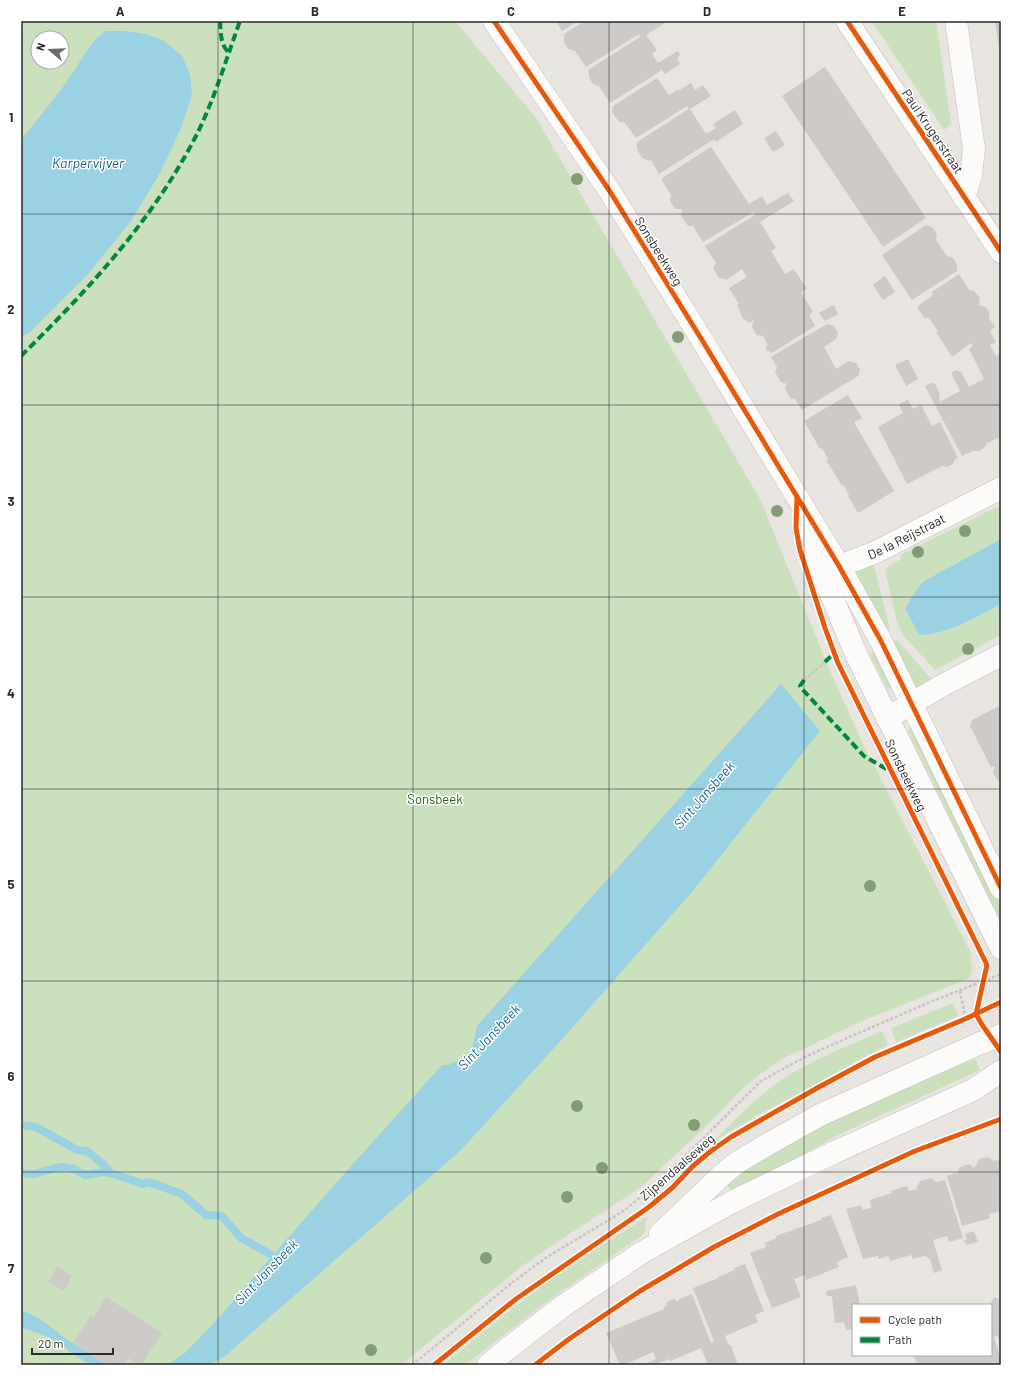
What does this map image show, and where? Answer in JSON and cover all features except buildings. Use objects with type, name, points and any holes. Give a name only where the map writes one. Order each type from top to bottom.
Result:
[{"type":"main road","name":"Sonsbeekweg","points":[[494,21],[609,190],[702,340],[797,498],[831,569],[881,641],[1001,888]]},
{"type":"main road","name":"Paul Krugerstraat","points":[[847,21],[1001,252]]},
{"type":"main road","name":"Paul Krugerstraat","points":[[956,21],[974,149],[971,176],[964,198]]},
{"type":"main road","name":"De la Reijstraat","points":[[831,569],[876,552],[1001,488]]},
{"type":"main road","name":"Sonsbeekweg","points":[[831,569],[856,654],[1001,948]]},
{"type":"main road","points":[[887,718],[943,685],[1001,655]]},
{"type":"main road","points":[[641,1253],[711,1184],[738,1162],[770,1142],[820,1115],[998,1032]]},
{"type":"main road","points":[[488,1365],[563,1306],[641,1253],[732,1202],[834,1152],[973,1090],[1001,1071]]},
{"type":"main road","points":[[973,1090],[1001,1086]]},
{"type":"path","points":[[804,680],[824,662]]},
{"type":"path","points":[[982,988],[986,975]]},
{"type":"path","points":[[958,1022],[976,1014],[998,1032]]},
{"type":"green space","name":"Sonsbeek","points":[[21,21],[455,21],[536,118],[760,499],[830,671],[864,746],[972,955],[970,960],[972,970],[968,979],[862,1021],[782,1059],[759,1075],[742,1089],[704,1128],[641,1187],[521,1267],[401,1365],[21,1365]]},
{"type":"green space","points":[[872,21],[936,21],[951,124],[944,130]]},
{"type":"green space","points":[[1001,505],[1001,539],[924,581],[905,608],[919,635],[952,629],[1001,604],[1001,635],[935,670],[903,635],[897,622],[885,569],[901,559],[900,555]]},
{"type":"green space","points":[[873,562],[890,630],[888,631],[855,571]]},
{"type":"green space","points":[[897,640],[933,681],[917,689],[894,642]]},
{"type":"green space","points":[[876,651],[892,687],[889,689],[887,688],[870,654]]},
{"type":"green space","points":[[911,727],[1001,907],[1001,922],[908,731]]},
{"type":"green space","points":[[953,1003],[958,1016],[896,1042],[891,1028]]},
{"type":"green space","points":[[882,1031],[888,1045],[760,1114],[712,1143],[753,1102],[793,1072]]},
{"type":"green space","points":[[976,1059],[980,1070],[840,1134],[739,1190],[730,1190],[727,1183],[744,1166],[850,1111]]},
{"type":"green space","points":[[646,1217],[648,1220],[646,1221],[644,1234],[549,1300],[465,1365],[443,1365],[518,1304],[557,1275]]},
{"type":"water","name":"Karpervijver","points":[[105,31],[125,31],[146,34],[164,41],[182,56],[190,74],[192,95],[181,128],[160,173],[131,221],[89,273],[29,333],[21,337],[21,140],[61,90],[93,42]]},
{"type":"water","points":[[1001,539],[1001,604],[972,620],[942,632],[919,635],[905,608],[917,589],[924,581]]},
{"type":"water","name":"Sint Jansbeek","points":[[781,684],[820,731],[691,893],[563,1038],[461,1150],[225,1356],[209,1365],[167,1365],[185,1353],[213,1324],[335,1184],[442,1065],[449,1065],[471,1054],[477,1026]]},
{"type":"water","points":[[21,1310],[37,1317],[59,1334],[108,1365],[91,1365],[68,1351],[68,1349],[51,1338],[21,1327]]},
{"type":"waterway","points":[[21,1125],[36,1127],[77,1150],[87,1151],[111,1173]]},
{"type":"waterway","name":"Sint Jansbeek","points":[[21,1173],[34,1174],[63,1167],[74,1169],[85,1175],[103,1172],[111,1173],[143,1184],[149,1182],[182,1194],[206,1215],[222,1216],[241,1238],[272,1255],[279,1263]]},
{"type":"marked path","points":[[220,21],[222,42],[229,53]]},
{"type":"marked path","points":[[21,356],[95,279],[118,252],[161,195],[180,165],[203,121],[215,93],[240,21]]},
{"type":"marked path","points":[[825,662],[834,653]]},
{"type":"marked path","points":[[804,680],[800,686],[803,690],[864,756],[890,771]]},
{"type":"cycle path","points":[[494,21],[609,190],[839,566],[881,641],[1001,888]]},
{"type":"cycle path","points":[[847,21],[1001,252]]},
{"type":"cycle path","points":[[797,498],[796,528],[800,550],[825,628],[838,663],[987,965],[976,1014],[1001,1052]]},
{"type":"cycle path","name":"Zijpendaalseweg","points":[[434,1365],[516,1299],[649,1207],[672,1188],[693,1166],[731,1137],[875,1057],[1001,1002]]},
{"type":"cycle path","points":[[535,1365],[569,1339],[640,1291],[714,1247],[778,1214],[915,1151],[1001,1119]]}]
